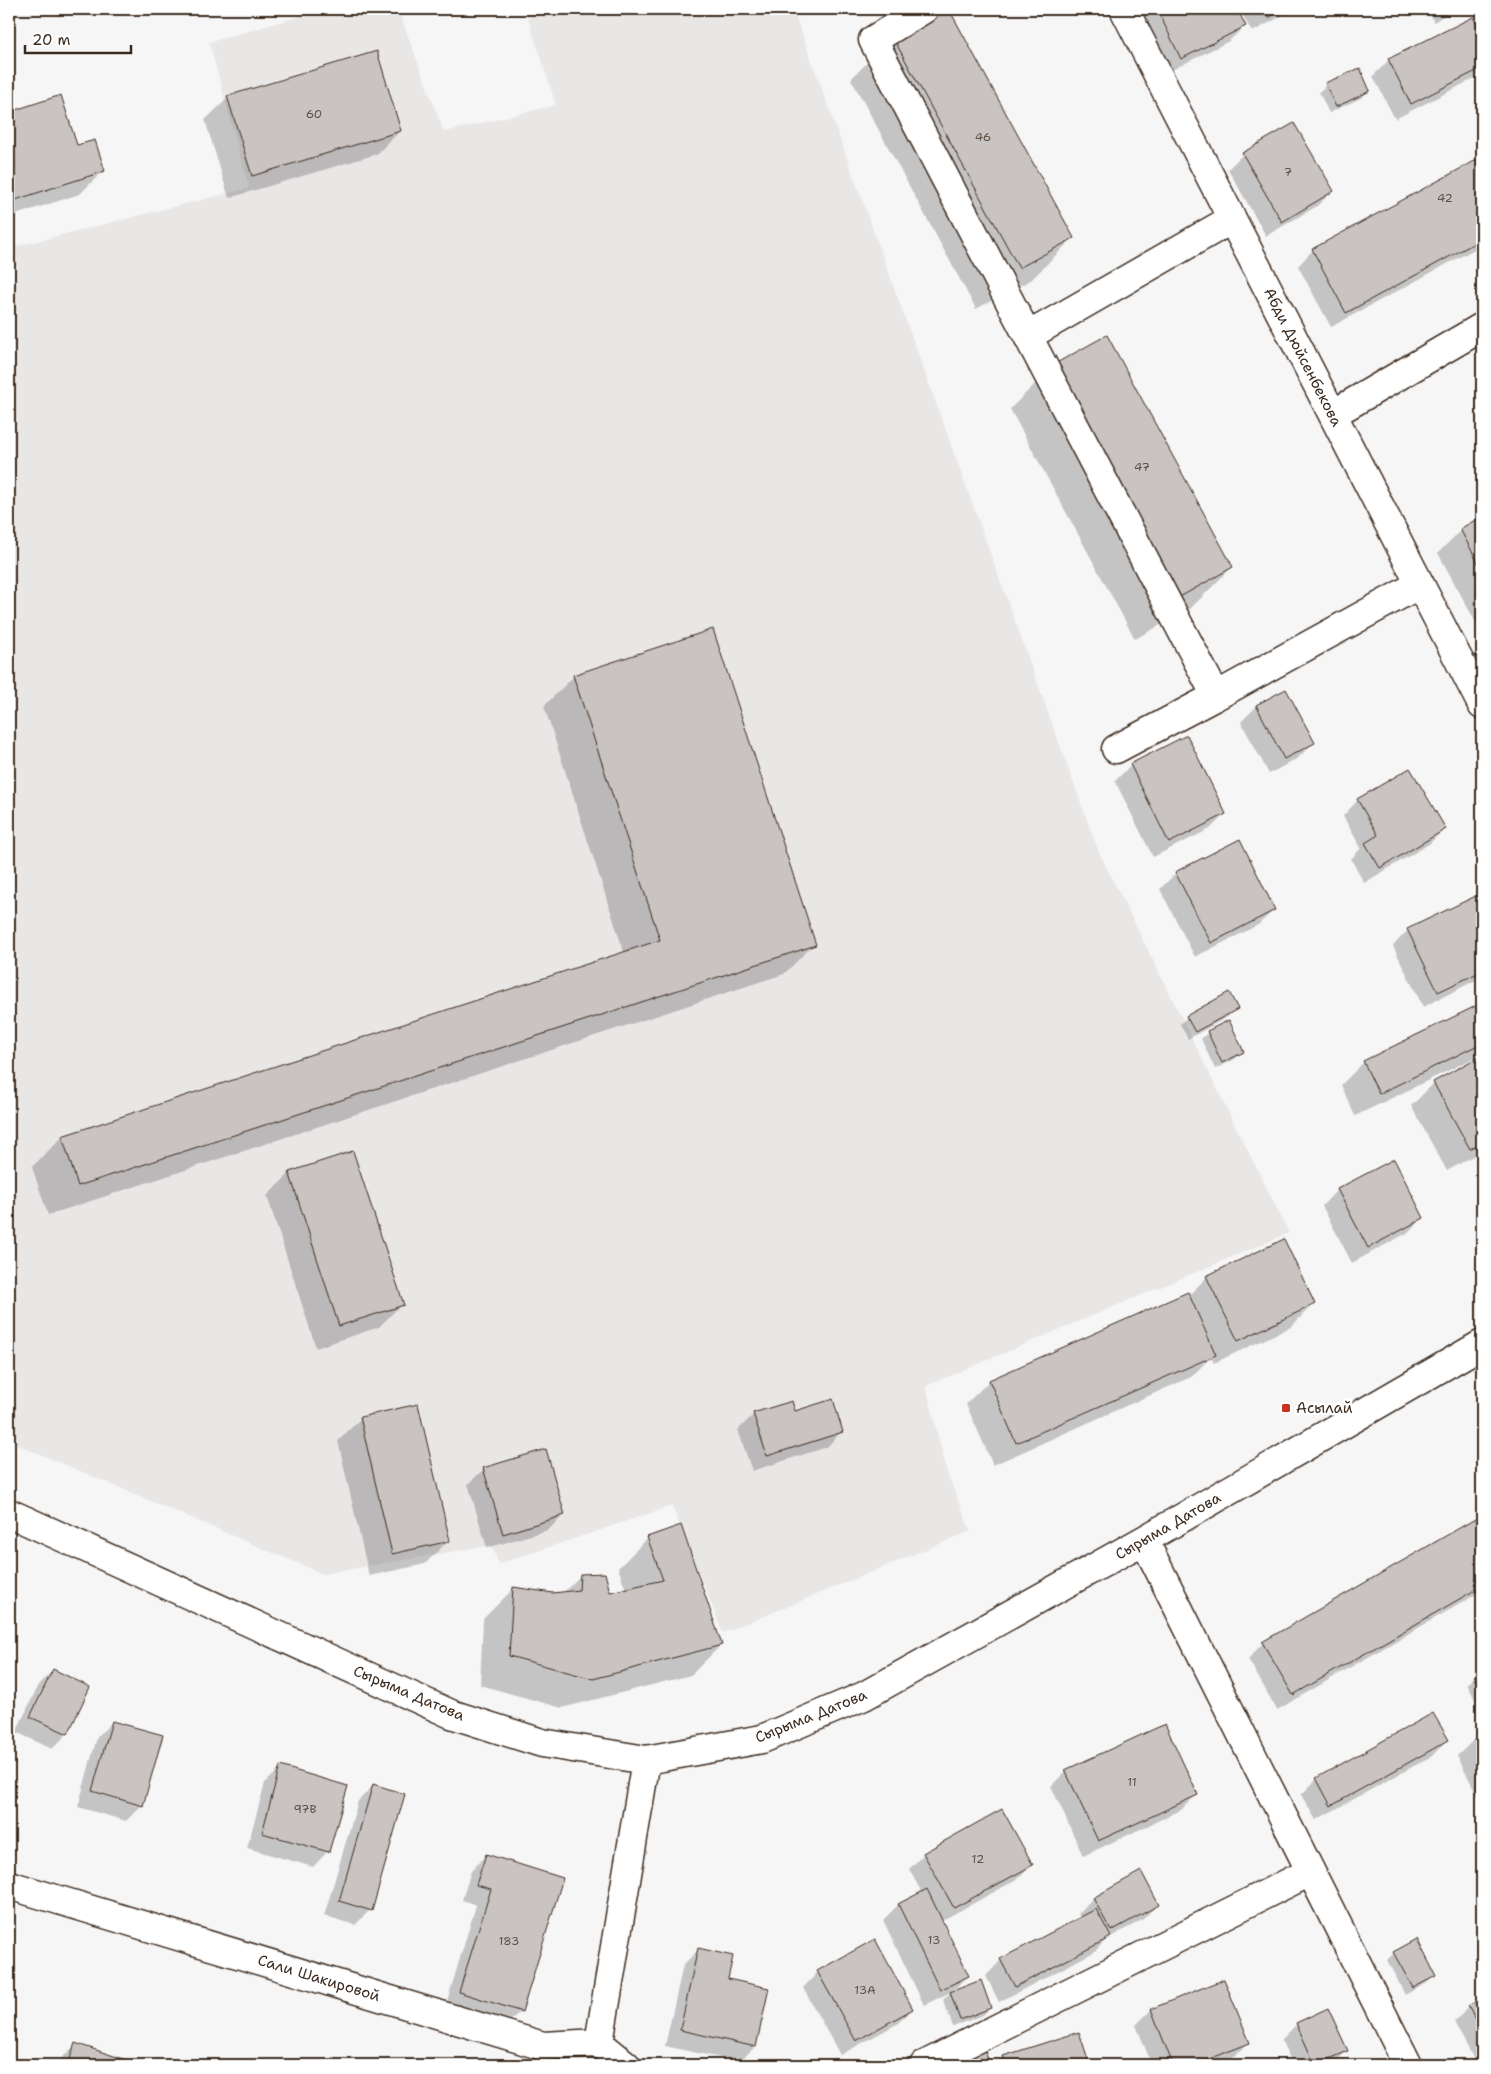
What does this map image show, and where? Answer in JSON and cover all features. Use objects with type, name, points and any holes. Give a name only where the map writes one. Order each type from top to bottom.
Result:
[{"type":"street","points":[[924,9],[873,40],[1216,696]]},
{"type":"street","name":"Абди Дюйсенбекова","points":[[1124,9],[1482,705]]},
{"type":"street","points":[[1028,336],[1232,219]]},
{"type":"street","points":[[1333,414],[1482,327]]},
{"type":"street","points":[[1116,749],[1420,584]]},
{"type":"street","name":"Сырыма Датова","points":[[9,1513],[451,1714],[542,1743],[646,1760],[762,1739],[864,1696],[1144,1540],[1482,1344]]},
{"type":"street","points":[[1144,1540],[1408,2065]]},
{"type":"street","points":[[626,2065],[600,2043],[646,1760]]},
{"type":"street","points":[[924,2065],[1310,1872]]},
{"type":"street","name":"Сали Шакировой","points":[[9,1885],[543,2046],[600,2043]]},
{"type":"shaded area","points":[[325,9],[398,9],[444,132],[556,105],[525,9],[793,9],[1098,850],[1289,1233],[926,1386],[948,1476],[971,1531],[723,1633],[672,1506],[499,1564],[491,1545],[323,1574],[9,1441],[9,248],[249,188],[209,42]]},
{"type":"building","points":[[942,9],[949,9],[1074,238],[1019,268],[892,36]]},
{"type":"building","points":[[1157,9],[1237,9],[1246,26],[1181,59]]},
{"type":"building","points":[[1263,9],[1284,9],[1268,18]]},
{"type":"building","points":[[1473,17],[1482,35],[1482,68],[1411,104],[1388,59]]},
{"type":"building","points":[[377,51],[401,131],[252,176],[227,96]]},
{"type":"building","points":[[1360,68],[1370,91],[1336,107],[1325,83]]},
{"type":"building","points":[[61,95],[77,145],[95,140],[105,171],[9,202],[9,166],[15,163],[9,143],[9,112]]},
{"type":"building","points":[[1294,123],[1334,191],[1282,222],[1242,153]]},
{"type":"building","points":[[1482,157],[1482,239],[1346,313],[1312,249]]},
{"type":"building","points":[[1107,335],[1233,567],[1178,598],[1051,366]]},
{"type":"building","points":[[1482,516],[1482,570],[1460,529]]},
{"type":"building","points":[[713,629],[816,945],[78,1186],[62,1136],[660,940],[573,675]]},
{"type":"building","points":[[1286,689],[1315,743],[1284,759],[1256,705]]},
{"type":"building","points":[[1187,735],[1226,814],[1169,843],[1130,764]]},
{"type":"building","points":[[1410,768],[1446,829],[1380,868],[1365,843],[1378,835],[1357,799]]},
{"type":"building","points":[[1240,839],[1275,910],[1211,943],[1175,872]]},
{"type":"building","points":[[1480,894],[1482,898],[1482,971],[1438,992],[1407,929]]},
{"type":"building","points":[[1229,992],[1238,1009],[1195,1032],[1186,1016]]},
{"type":"building","points":[[1482,1003],[1482,1043],[1379,1094],[1363,1061]]},
{"type":"building","points":[[1229,1020],[1244,1052],[1222,1063],[1207,1031]]},
{"type":"building","points":[[1482,1055],[1482,1142],[1470,1149],[1433,1082]]},
{"type":"building","points":[[353,1151],[404,1305],[339,1326],[289,1172]]},
{"type":"building","points":[[1394,1159],[1424,1218],[1368,1248],[1337,1189]]},
{"type":"building","points":[[1284,1239],[1315,1304],[1238,1341],[1206,1276]]},
{"type":"building","points":[[1188,1292],[1216,1355],[1016,1443],[989,1380]]},
{"type":"building","points":[[833,1399],[843,1432],[767,1456],[753,1413],[792,1401],[795,1411]]},
{"type":"building","points":[[418,1404],[450,1541],[392,1554],[360,1417]]},
{"type":"building","points":[[546,1449],[565,1515],[503,1534],[483,1468]]},
{"type":"building","points":[[1482,1515],[1482,1586],[1293,1695],[1262,1642]]},
{"type":"building","points":[[681,1525],[722,1645],[593,1679],[509,1656],[513,1587],[553,1593],[579,1590],[580,1574],[605,1573],[610,1592],[663,1580],[647,1537]]},
{"type":"building","points":[[53,1669],[90,1687],[68,1734],[30,1717]]},
{"type":"building","points":[[1482,1671],[1482,1693],[1473,1676]]},
{"type":"building","points":[[1433,1713],[1449,1740],[1331,1806],[1316,1778]]},
{"type":"building","points":[[112,1721],[163,1735],[143,1806],[92,1791]]},
{"type":"building","points":[[1165,1724],[1198,1795],[1098,1841],[1065,1770]]},
{"type":"building","points":[[280,1766],[348,1786],[329,1852],[262,1833]]},
{"type":"building","points":[[373,1784],[405,1794],[372,1911],[339,1901]]},
{"type":"building","points":[[1002,1809],[1033,1865],[954,1908],[923,1853]]},
{"type":"building","points":[[486,1854],[563,1878],[522,2012],[459,1992],[491,1889],[476,1885]]},
{"type":"building","points":[[1141,1871],[1159,1905],[1111,1931],[1093,1898]]},
{"type":"building","points":[[927,1889],[969,1976],[940,1990],[898,1904]]},
{"type":"building","points":[[1096,1909],[1111,1937],[1015,1987],[1000,1959]]},
{"type":"building","points":[[875,1939],[913,2009],[856,2041],[817,1971]]},
{"type":"building","points":[[1417,1939],[1436,1976],[1413,1988],[1393,1952]]},
{"type":"building","points":[[698,1948],[733,1956],[728,1979],[769,1988],[756,2047],[680,2030]]},
{"type":"building","points":[[1224,1979],[1250,2043],[1194,2065],[1173,2065],[1151,2009]]},
{"type":"building","points":[[981,1980],[991,2008],[960,2020],[950,1992]]},
{"type":"building","points":[[1482,1998],[1482,2032],[1468,2006]]},
{"type":"building","points":[[1328,2008],[1348,2051],[1315,2065],[1296,2023]]},
{"type":"building","points":[[1079,2032],[1090,2065],[1006,2065],[1003,2056]]},
{"type":"building","points":[[75,2043],[141,2065],[68,2065]]},
{"type":"building","points":[[985,2051],[990,2065],[961,2065],[959,2060]]},
{"type":"place","name":"Асылай","points":[[1286,1408]]}]
